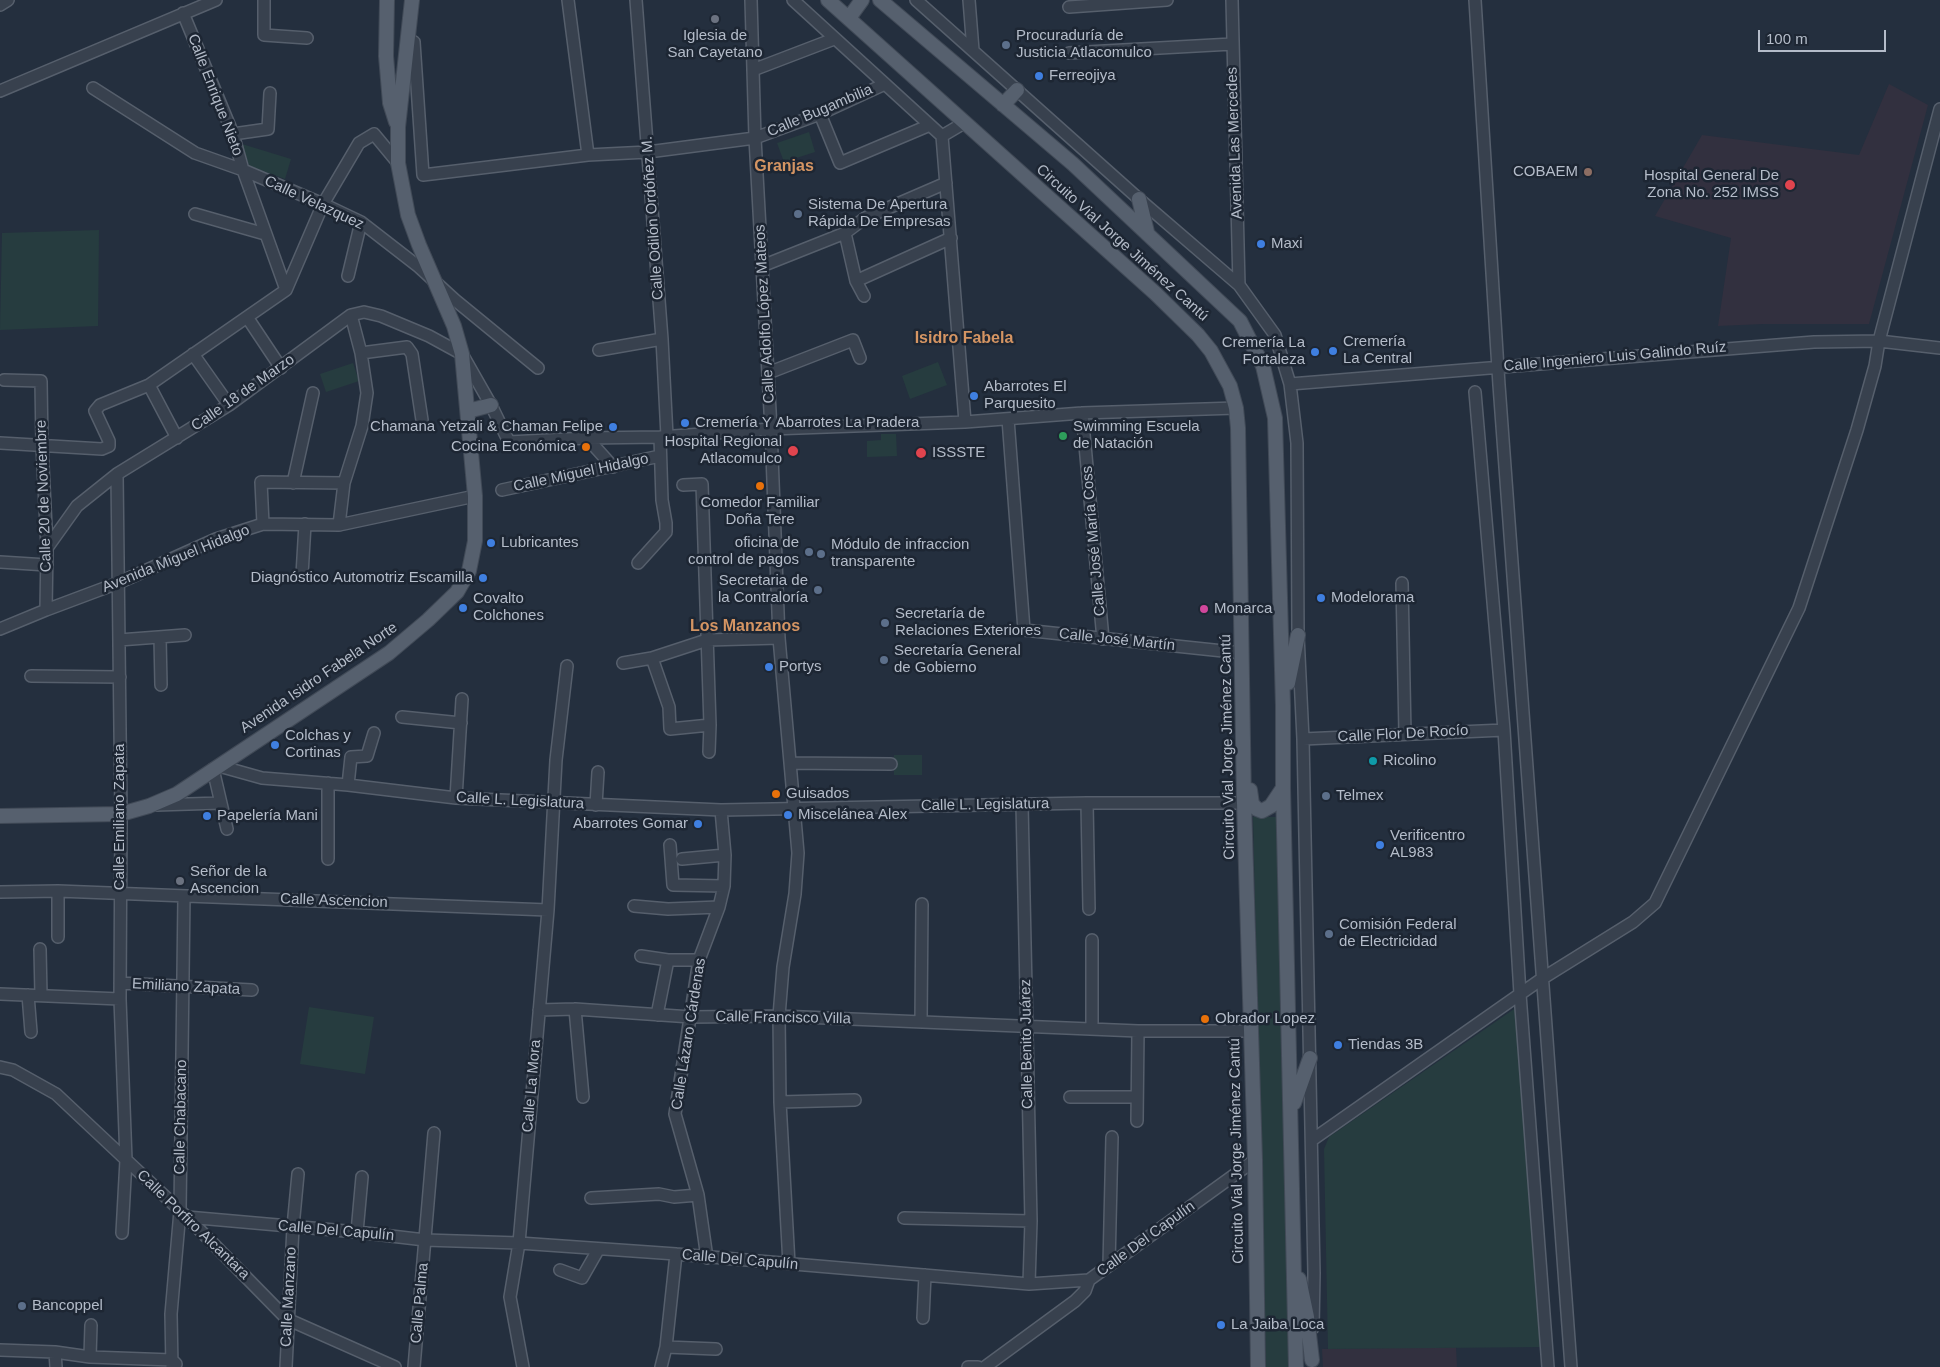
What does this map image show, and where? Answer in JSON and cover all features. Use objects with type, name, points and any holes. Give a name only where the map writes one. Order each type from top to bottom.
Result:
[{"type":"main road","points":[[387,0],[386,37],[390,103],[398,127]]},
{"type":"main road","points":[[398,127],[412,0]]},
{"type":"main road","name":"Circuito Vial Jorge Jiménez Cantú","points":[[828,0],[1155,293],[1198,335],[1220,366],[1230,386],[1236,408],[1238,428],[1244,802],[1255,1160],[1258,1367]]},
{"type":"main road","points":[[849,18],[862,0]]},
{"type":"main road","name":"Circuito Vial Jorge Jiménez Cantú","points":[[880,0],[1002,106],[1073,164],[1147,232],[1240,321],[1263,366],[1275,418],[1283,706],[1292,1252],[1296,1367]]},
{"type":"main road","points":[[386,37],[392,43],[408,43]]},
{"type":"main road","points":[[1002,106],[1017,90]]},
{"type":"main road","name":"Avenida Isidro Fabela Norte","points":[[0,816],[121,814],[149,806],[177,794],[389,653],[457,592],[469,571],[476,541],[475,496],[462,354],[454,326],[408,215],[398,163],[398,127]]},
{"type":"main road","points":[[1139,199],[1147,232]]},
{"type":"main road","points":[[468,411],[491,405]]},
{"type":"main road","points":[[1283,706],[1298,635]]},
{"type":"main road","points":[[1243,703],[1248,715],[1249,725],[1252,804],[1262,811],[1267,809],[1277,799],[1283,787]]},
{"type":"main road","points":[[1291,1111],[1310,1058]]},
{"type":"main road","points":[[1292,1252],[1308,1317],[1312,1363]]},
{"type":"street","points":[[0,5],[8,0]]},
{"type":"street","points":[[0,91],[216,0]]},
{"type":"street","points":[[264,0],[264,36],[307,38]]},
{"type":"street","points":[[568,0],[588,155]]},
{"type":"street","name":"Calle Odilón Ordóñez M.","points":[[636,0],[662,339],[663,437],[660,456],[662,500],[666,523],[666,532],[638,563]]},
{"type":"street","name":"Calle Adolfo López Mateos","points":[[751,0],[755,138],[771,429],[779,638],[798,853],[795,894],[783,967],[780,1016],[780,1102],[789,1264]]},
{"type":"street","points":[[793,0],[942,136],[966,422]]},
{"type":"street","points":[[916,0],[1139,199],[1239,285],[1275,334],[1290,384],[1297,443],[1298,635],[1303,739],[1312,1140],[1314,1273],[1312,1363]]},
{"type":"street","points":[[969,0],[973,50]]},
{"type":"street","points":[[1069,8],[1166,0]]},
{"type":"street","name":"Avenida Las Mercedes","points":[[1232,0],[1239,285]]},
{"type":"street","points":[[1475,0],[1498,366],[1571,1367]]},
{"type":"street","name":"Calle Enrique Nieto","points":[[183,13],[233,134],[242,170],[286,290]]},
{"type":"street","points":[[753,70],[834,39]]},
{"type":"street","name":"Calle Bugambilia","points":[[408,43],[414,42],[423,175],[588,155],[648,152],[755,138],[820,114],[885,84]]},
{"type":"street","points":[[1069,53],[1232,44]]},
{"type":"street","name":"Calle Velazquez","points":[[93,88],[195,153],[242,170],[361,222],[538,368]]},
{"type":"street","points":[[233,134],[268,128],[270,93]]},
{"type":"street","points":[[1312,1140],[1542,978],[1633,922],[1654,903],[1799,608],[1857,430],[1940,109]]},
{"type":"street","points":[[820,114],[840,163],[930,125]]},
{"type":"street","points":[[942,136],[964,123]]},
{"type":"street","points":[[378,138],[398,127]]},
{"type":"street","points":[[0,443],[102,449],[109,446],[109,441],[96,410],[100,405],[149,385],[286,290],[323,204],[359,143],[374,134],[398,163]]},
{"type":"street","points":[[762,266],[845,232],[865,218],[946,183]]},
{"type":"street","points":[[194,214],[265,234]]},
{"type":"street","points":[[348,276],[361,222]]},
{"type":"street","points":[[845,232],[856,281],[864,296]]},
{"type":"street","points":[[856,281],[951,238]]},
{"type":"street","points":[[339,525],[344,483],[362,426],[367,393],[361,353],[351,315],[364,312],[381,316],[429,336],[462,354],[491,405],[509,442],[663,437],[771,429],[966,422],[1082,413],[1236,408]]},
{"type":"street","name":"Calle 18 de Marzo","points":[[47,548],[77,506],[117,474],[229,405],[351,315]]},
{"type":"street","points":[[247,317],[281,368]]},
{"type":"street","points":[[599,350],[662,339]]},
{"type":"street","points":[[768,373],[853,340],[860,358]]},
{"type":"street","name":"Calle Ingeniero Luis Galindo Ruíz","points":[[1290,384],[1814,342],[1879,341],[1940,348]]},
{"type":"street","points":[[361,353],[407,347],[412,354],[422,420]]},
{"type":"street","points":[[194,354],[229,405]]},
{"type":"street","name":"Calle 20 de Noviembre","points":[[4,380],[41,382],[47,548],[46,610]]},
{"type":"street","points":[[149,385],[177,438]]},
{"type":"street","points":[[1475,392],[1504,730],[1520,994],[1548,1367]]},
{"type":"street","points":[[293,483],[313,393]]},
{"type":"street","name":"Calle José María Coss","points":[[1082,413],[1103,639]]},
{"type":"street","name":"Calle José Martín","points":[[1008,419],[1024,630],[1242,653]]},
{"type":"street","points":[[587,438],[613,467]]},
{"type":"street","name":"Calle Miguel Hidalgo","points":[[502,490],[660,456]]},
{"type":"street","name":"Calle Emiliano Zapata","points":[[117,474],[121,814],[119,894],[120,999],[126,1160],[122,1233]]},
{"type":"street","points":[[263,524],[260,482],[344,483]]},
{"type":"street","points":[[683,485],[702,484],[708,640],[709,752]]},
{"type":"street","name":"Avenida Miguel Hidalgo","points":[[0,629],[118,583],[216,539],[263,524],[339,525],[475,496]]},
{"type":"street","points":[[302,575],[306,524]]},
{"type":"street","points":[[0,562],[46,565]]},
{"type":"street","points":[[1402,583],[1405,734]]},
{"type":"street","points":[[119,640],[185,635]]},
{"type":"street","points":[[160,637],[161,685]]},
{"type":"street","points":[[624,663],[652,658],[708,640],[779,638]]},
{"type":"street","points":[[652,658],[669,707],[670,729],[710,725]]},
{"type":"street","name":"Calle La Mora","points":[[523,1367],[510,1296],[519,1244],[548,910],[556,760],[567,666]]},
{"type":"street","points":[[30,676],[120,677]]},
{"type":"street","points":[[456,798],[462,699]]},
{"type":"street","points":[[402,717],[460,723]]},
{"type":"street","name":"Calle Flor De Rocío","points":[[1303,739],[1504,730]]},
{"type":"street","points":[[348,785],[351,756],[367,756],[374,734]]},
{"type":"street","points":[[790,764],[891,764]]},
{"type":"street","points":[[216,767],[227,829]]},
{"type":"street","name":"Calle L. Legislatura","points":[[216,767],[262,778],[348,785],[456,798],[554,804],[721,810],[1244,802]]},
{"type":"street","points":[[596,805],[598,772]]},
{"type":"street","points":[[328,783],[328,859]]},
{"type":"street","points":[[149,806],[221,803]]},
{"type":"street","points":[[1086,803],[1089,909]]},
{"type":"street","name":"Calle Benito Juárez","points":[[1022,804],[1031,1221],[1029,1284]]},
{"type":"street","name":"Calle Lázaro Cárdenas","points":[[707,1258],[698,1195],[675,1114],[699,960],[719,907],[724,886],[725,855],[721,810]]},
{"type":"street","points":[[670,844],[673,886],[724,886]]},
{"type":"street","points":[[682,859],[725,855]]},
{"type":"street","points":[[58,891],[58,937]]},
{"type":"street","name":"Calle Ascencion","points":[[0,892],[58,891],[548,910]]},
{"type":"street","name":"Calle Chabacano","points":[[174,1365],[171,1314],[184,1214],[184,896]]},
{"type":"street","points":[[921,1022],[922,904]]},
{"type":"street","points":[[634,906],[668,909],[719,907]]},
{"type":"street","points":[[1092,940],[1092,1029]]},
{"type":"street","points":[[40,949],[41,995]]},
{"type":"street","points":[[641,956],[668,960],[699,960]]},
{"type":"street","points":[[656,1015],[668,960]]},
{"type":"street","name":"Emiliano Zapata","points":[[120,983],[252,990]]},
{"type":"street","points":[[0,994],[120,999]]},
{"type":"street","points":[[28,995],[31,1032]]},
{"type":"street","points":[[575,1009],[583,1097]]},
{"type":"street","name":"Calle Francisco Villa","points":[[539,1010],[575,1009],[691,1017],[780,1016],[1138,1031],[1251,1031]]},
{"type":"street","points":[[1137,1121],[1138,1031]]},
{"type":"street","name":"Calle Porfiro Alcantara","points":[[0,1067],[13,1070],[56,1094],[184,1214],[288,1319],[395,1367]]},
{"type":"street","points":[[1070,1097],[1136,1097]]},
{"type":"street","points":[[780,1102],[855,1100]]},
{"type":"street","name":"Calle Palma","points":[[414,1367],[434,1134]]},
{"type":"street","points":[[1109,1265],[1112,1137]]},
{"type":"street","name":"Calle Del Capulín","points":[[184,1214],[425,1240],[676,1254],[1029,1284],[1089,1280],[1255,1160]]},
{"type":"street","name":"Calle Manzano","points":[[286,1367],[293,1227],[298,1174]]},
{"type":"street","points":[[357,1232],[362,1177]]},
{"type":"street","points":[[591,1198],[659,1194],[674,1197],[698,1195]]},
{"type":"street","points":[[904,1218],[1031,1221]]},
{"type":"street","points":[[560,1270],[582,1278],[598,1250]]},
{"type":"street","points":[[661,1367],[666,1347],[676,1254]]},
{"type":"street","points":[[922,1318],[925,1275]]},
{"type":"street","points":[[985,1367],[1075,1301],[1085,1291],[1089,1280]]},
{"type":"street","points":[[90,1356],[91,1325]]},
{"type":"street","points":[[666,1347],[716,1349]]},
{"type":"street","points":[[0,1350],[55,1352],[174,1365]]},
{"type":"street","points":[[55,1352],[56,1367]]},
{"type":"street","points":[[968,1367],[978,1367]]},
{"type":"shaded area","name":"Hospital General De Zona No. 252 IMSS","points":[[1889,84],[1928,105],[1869,324],[1718,326],[1731,238],[1655,216],[1702,135],[1859,155]]},
{"type":"shaded area","points":[[1456,1347],[1457,1367],[1323,1367],[1322,1349]]},
{"type":"green space","points":[[809,132],[815,152],[784,162],[777,143]]},
{"type":"green space","points":[[242,144],[291,159],[285,179],[249,166]]},
{"type":"green space","points":[[99,230],[98,326],[0,330],[2,233]]},
{"type":"green space","points":[[938,362],[947,385],[910,399],[902,376]]},
{"type":"green space","points":[[353,363],[359,381],[326,392],[320,374]]},
{"type":"green space","points":[[881,434],[896,434],[897,456],[867,457],[867,441],[881,440]]},
{"type":"green space","points":[[894,755],[922,755],[922,775],[894,775]]},
{"type":"green space","points":[[1253,817],[1278,817],[1290,1367],[1266,1367]]},
{"type":"green space","points":[[309,1007],[374,1017],[365,1074],[300,1064]]},
{"type":"green space","points":[[1517,1007],[1543,1347],[1328,1349],[1324,1149],[1329,1137]]},
{"type":"place","name":"Iglesia de San Cayetano","points":[[715,19]]},
{"type":"place","name":"Procuraduría de Justicia Atlacomulco","points":[[1006,45]]},
{"type":"place","name":"Ferreojiya","points":[[1039,76]]},
{"type":"place","name":"COBAEM","points":[[1588,172]]},
{"type":"place","name":"Hospital General De Zona No. 252 IMSS","points":[[1790,185]]},
{"type":"place","name":"Sistema De Apertura Rápida De Empresas","points":[[798,214]]},
{"type":"place","name":"Maxi","points":[[1261,244]]},
{"type":"place","name":"Cremería La Central","points":[[1333,351]]},
{"type":"place","name":"Cremería La Fortaleza","points":[[1315,352]]},
{"type":"place","name":"Abarrotes El Parquesito","points":[[974,396]]},
{"type":"place","name":"Cremería Y Abarrotes La Pradera","points":[[685,423]]},
{"type":"place","name":"Chamana Yetzali & Chaman Felipe","points":[[613,427]]},
{"type":"place","name":"Swimming Escuela de Natación","points":[[1063,436]]},
{"type":"place","name":"Cocina Económica","points":[[586,447]]},
{"type":"place","name":"Hospital Regional Atlacomulco","points":[[793,451]]},
{"type":"place","name":"ISSSTE","points":[[921,453]]},
{"type":"place","name":"Comedor Familiar Doña Tere","points":[[760,486]]},
{"type":"place","name":"Lubricantes","points":[[491,543]]},
{"type":"place","name":"oficina de control de pagos","points":[[809,552]]},
{"type":"place","name":"Módulo de infraccion transparente","points":[[821,554]]},
{"type":"place","name":"Diagnóstico Automotriz Escamilla","points":[[483,578]]},
{"type":"place","name":"Secretaria de la Contraloría","points":[[818,590]]},
{"type":"place","name":"Modelorama","points":[[1321,598]]},
{"type":"place","name":"Covalto Colchones","points":[[463,608]]},
{"type":"place","name":"Monarca","points":[[1204,609]]},
{"type":"place","name":"Secretaría de Relaciones Exteriores","points":[[885,623]]},
{"type":"place","name":"Secretaría General de Gobierno","points":[[884,660]]},
{"type":"place","name":"Portys","points":[[769,667]]},
{"type":"place","name":"Colchas y Cortinas","points":[[275,745]]},
{"type":"place","name":"Ricolino","points":[[1373,761]]},
{"type":"place","name":"Guisados","points":[[776,794]]},
{"type":"place","name":"Telmex","points":[[1326,796]]},
{"type":"place","name":"Miscelánea Alex","points":[[788,815]]},
{"type":"place","name":"Papelería Mani","points":[[207,816]]},
{"type":"place","name":"Abarrotes Gomar","points":[[698,824]]},
{"type":"place","name":"Verificentro AL983","points":[[1380,845]]},
{"type":"place","name":"Señor de la Ascencion","points":[[180,881]]},
{"type":"place","name":"Comisión Federal de Electricidad","points":[[1329,934]]},
{"type":"place","name":"Obrador Lopez","points":[[1205,1019]]},
{"type":"place","name":"Tiendas 3B","points":[[1338,1045]]},
{"type":"place","name":"Bancoppel","points":[[22,1306]]},
{"type":"place","name":"La Jaiba Loca","points":[[1221,1325]]},
{"type":"district","name":"Granjas","points":[[784,167]]},
{"type":"district","name":"Isidro Fabela","points":[[964,339]]},
{"type":"district","name":"Los Manzanos","points":[[745,627]]}]
